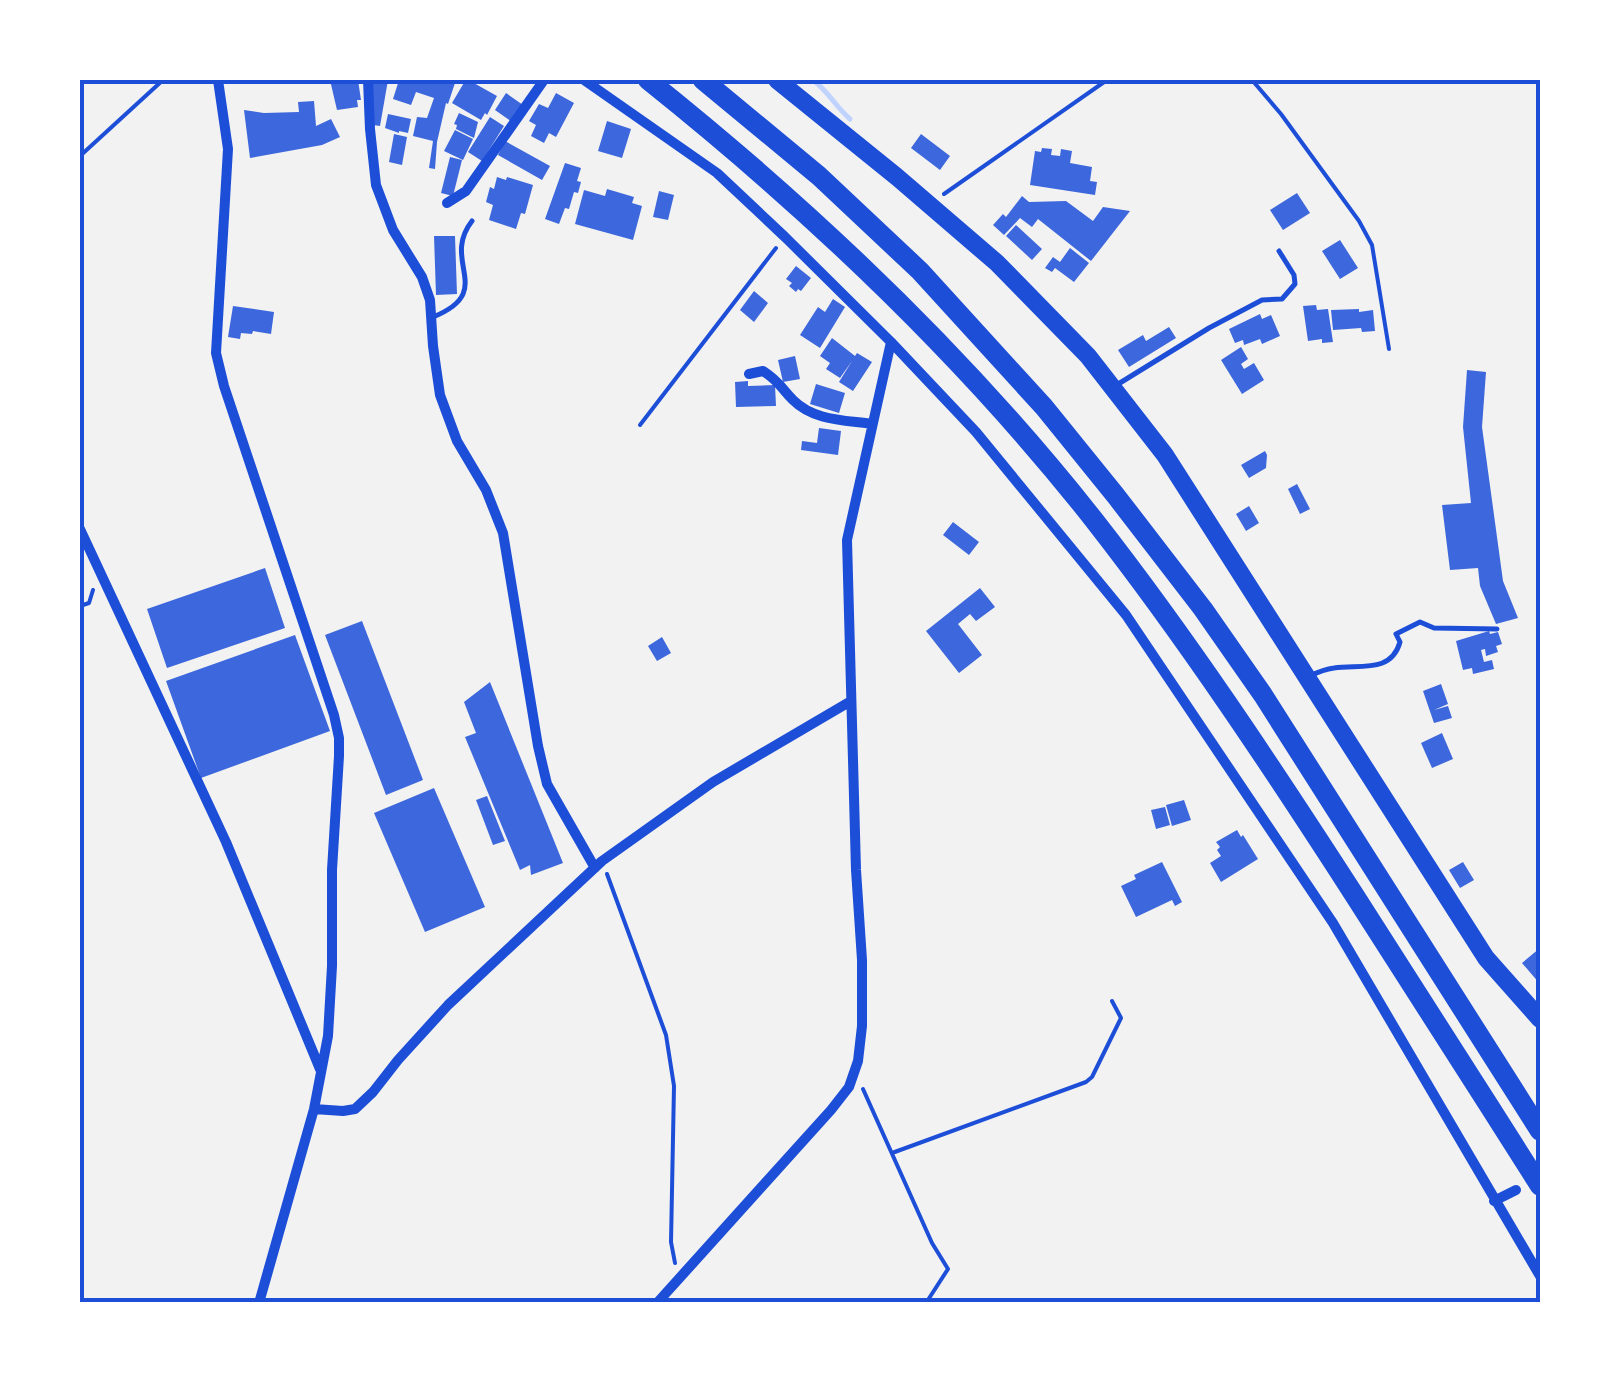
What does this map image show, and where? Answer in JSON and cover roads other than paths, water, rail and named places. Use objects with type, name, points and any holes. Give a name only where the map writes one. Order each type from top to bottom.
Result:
[{"type":"highway","points":[[648,80],[780,189],[894,296],[1020,431],[1093,520],[1239,718],[1540,1186]]},
{"type":"highway","points":[[703,80],[819,176],[920,271],[1044,407],[1116,496],[1204,609],[1263,695],[1540,1131]]},
{"type":"main road","points":[[777,80],[997,264],[1088,356],[1165,455],[1486,958],[1540,1020]]},
{"type":"street","points":[[218,80],[228,149],[216,354],[339,738],[328,1036],[314,1109],[258,1303]]},
{"type":"street","points":[[368,80],[376,185],[392,230],[422,277],[430,300],[440,395],[457,441],[486,490],[503,533],[547,784],[598,865]]},
{"type":"street","points":[[447,203],[466,192],[544,80]]},
{"type":"street","points":[[584,80],[718,172],[785,237],[976,432],[1126,615],[1333,924],[1540,1276]]},
{"type":"street","points":[[657,1303],[831,1110],[849,1087],[858,1061],[862,960],[847,540],[891,342]]},
{"type":"street","points":[[749,374],[764,371],[778,380],[794,401],[817,416],[872,424]]},
{"type":"street","points":[[80,530],[226,842],[320,1070]]},
{"type":"street","points":[[314,1109],[355,1109],[448,1005],[598,865],[713,782],[850,701]]},
{"type":"street","points":[[1494,1201],[1516,1190]]},
{"type":"lane","points":[[431,318],[458,304],[465,294],[462,237],[472,220]]},
{"type":"lane","points":[[1113,388],[1226,318],[1262,300],[1282,298],[1295,284],[1294,275],[1279,251]]},
{"type":"lane","points":[[1307,678],[1339,667],[1378,666],[1398,650],[1396,634],[1420,622],[1434,628],[1497,629]]},
{"type":"waterway","points":[[813,80],[850,119]]}]
